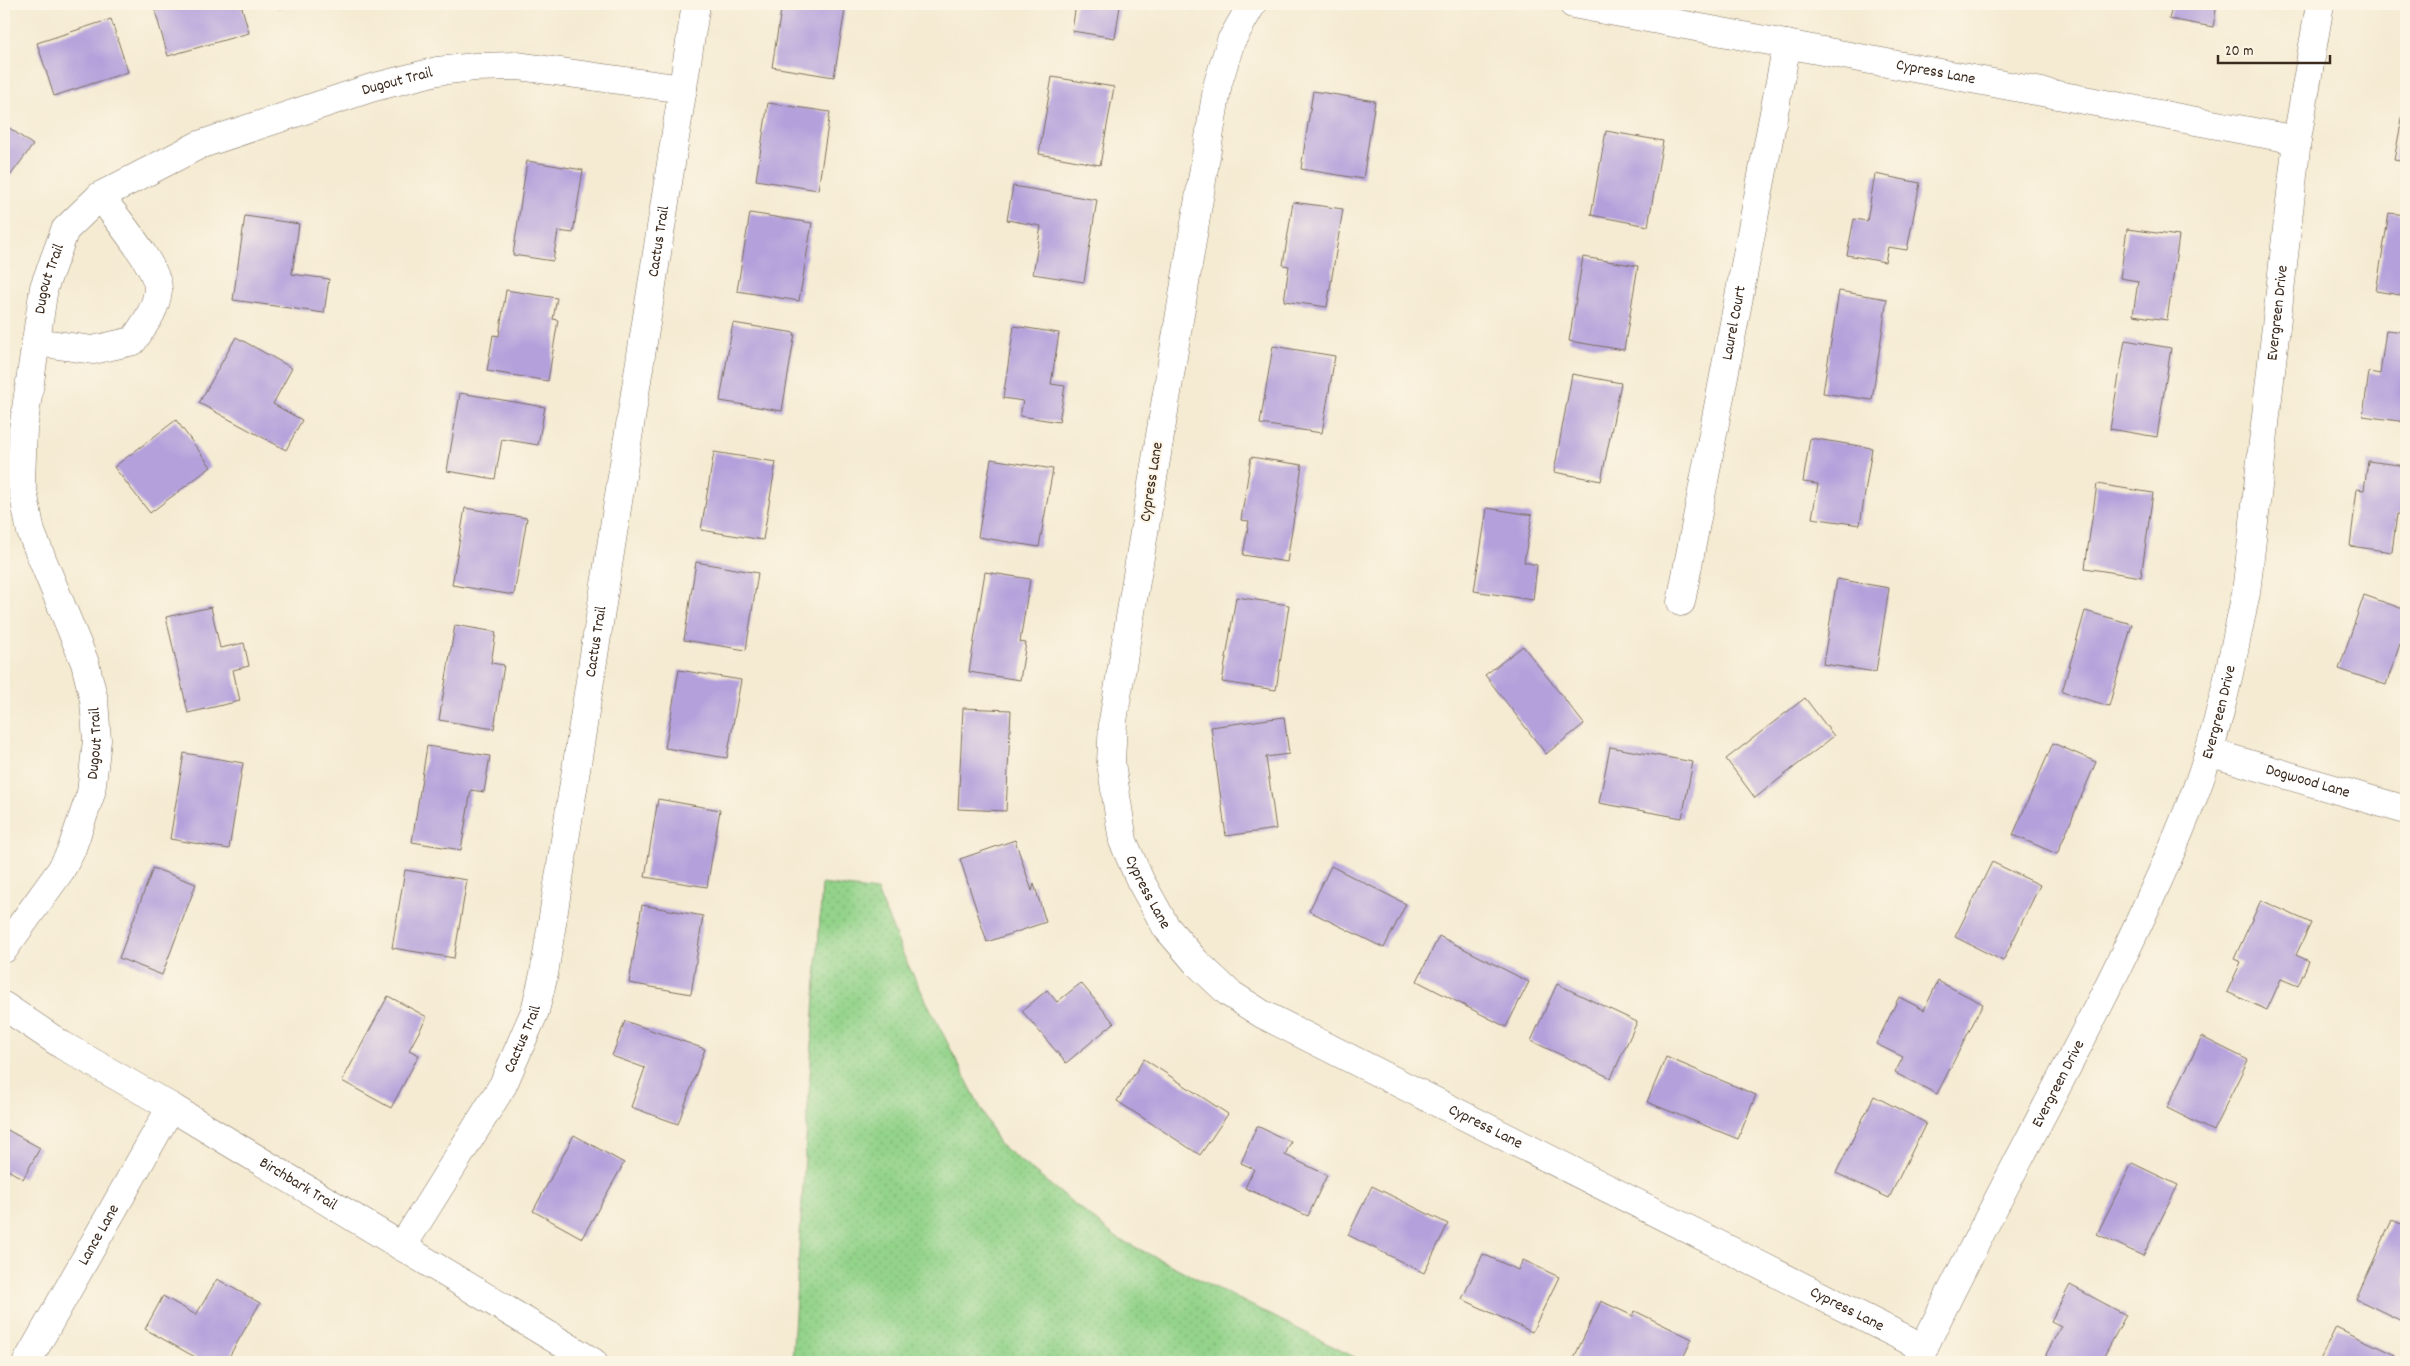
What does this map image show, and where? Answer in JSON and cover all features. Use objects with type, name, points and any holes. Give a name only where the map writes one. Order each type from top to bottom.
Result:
[{"type":"street","name":"Cactus Trail","points":[[402,1247],[503,1085],[536,1012],[544,974],[696,4]]},
{"type":"street","name":"Cypress Lane","points":[[1252,4],[1231,41],[1218,83],[1113,721],[1111,763],[1124,841],[1140,880],[1166,926],[1196,962],[1229,993],[1262,1014],[1920,1355]]},
{"type":"street","name":"Cypress Lane","points":[[1573,4],[2297,140]]},
{"type":"street","name":"Evergreen Drive","points":[[1920,1355],[2064,1074],[2156,885],[2195,792],[2208,752],[2232,663],[2246,593],[2297,140],[2320,4]]},
{"type":"street","name":"Laurel Court","points":[[1681,602],[1787,44]]},
{"type":"street","name":"Dugout Trail","points":[[4,949],[60,870],[71,851],[91,793],[97,740],[94,700],[85,663],[31,532],[21,481],[23,429],[44,287],[65,230],[100,196],[199,144],[370,88],[437,71],[475,67],[518,66],[683,89]]},
{"type":"street","points":[[36,342],[93,350],[133,342],[152,312],[158,288],[148,262],[100,196]]},
{"type":"street","name":"Dogwood Lane","points":[[2208,752],[2406,810]]},
{"type":"street","name":"Birchbark Trail","points":[[4,1006],[62,1045],[171,1107],[402,1247],[565,1355],[593,1362]]},
{"type":"street","name":"Lance Lane","points":[[27,1362],[171,1107]]},
{"type":"green space","points":[[822,884],[877,891],[905,959],[999,1144],[1117,1238],[1364,1362],[792,1362]]},
{"type":"building","points":[[153,4],[241,4],[249,33],[168,56]]},
{"type":"building","points":[[277,4],[294,4],[294,5],[278,8]]},
{"type":"building","points":[[321,4],[337,4],[337,5],[322,8]]},
{"type":"building","points":[[782,4],[846,4],[834,77],[772,67]]},
{"type":"building","points":[[1076,4],[1127,4],[1126,7],[1120,6],[1115,38],[1072,31]]},
{"type":"building","points":[[2173,4],[2217,4],[2213,27],[2169,19]]},
{"type":"building","points":[[111,19],[128,72],[54,96],[37,43]]},
{"type":"building","points":[[1052,77],[1114,87],[1100,165],[1039,154]]},
{"type":"building","points":[[1313,91],[1375,101],[1363,179],[1301,169]]},
{"type":"building","points":[[768,103],[830,112],[818,190],[756,180]]},
{"type":"building","points":[[2406,103],[2406,162],[2394,160]]},
{"type":"building","points":[[4,124],[33,145],[10,176],[4,171]]},
{"type":"building","points":[[1606,131],[1663,141],[1648,226],[1591,215]]},
{"type":"building","points":[[527,161],[583,170],[573,233],[558,231],[553,261],[513,255]]},
{"type":"building","points":[[1875,174],[1920,183],[1907,250],[1888,247],[1885,262],[1847,255],[1854,219],[1867,221]]},
{"type":"building","points":[[1013,186],[1097,200],[1084,282],[1033,274],[1041,226],[1007,220]]},
{"type":"building","points":[[1293,202],[1343,209],[1327,307],[1284,301],[1289,266],[1283,265]]},
{"type":"building","points":[[750,213],[812,223],[799,301],[737,291]]},
{"type":"building","points":[[2389,213],[2406,215],[2406,296],[2376,291]]},
{"type":"building","points":[[245,216],[299,224],[292,274],[329,279],[324,313],[233,300]]},
{"type":"building","points":[[2127,229],[2179,236],[2167,320],[2133,315],[2138,281],[2120,278]]},
{"type":"building","points":[[1583,257],[1638,266],[1624,350],[1569,341]]},
{"type":"building","points":[[506,290],[557,298],[553,319],[558,320],[548,381],[487,371],[493,335],[499,336]]},
{"type":"building","points":[[1839,291],[1887,299],[1872,400],[1823,393]]},
{"type":"building","points":[[733,323],[795,333],[782,411],[720,401]]},
{"type":"building","points":[[1014,326],[1059,333],[1051,384],[1065,386],[1059,422],[1020,416],[1023,401],[1003,398]]},
{"type":"building","points":[[2386,330],[2406,332],[2406,422],[2363,416],[2369,372],[2380,374]]},
{"type":"building","points":[[236,337],[292,368],[273,404],[302,420],[286,450],[199,403]]},
{"type":"building","points":[[2125,340],[2171,348],[2157,437],[2110,429]]},
{"type":"building","points":[[1273,346],[1335,356],[1322,433],[1260,424]]},
{"type":"building","points":[[1572,374],[1621,383],[1601,481],[1554,472]]},
{"type":"building","points":[[460,393],[545,407],[538,445],[502,439],[495,479],[447,471]]},
{"type":"building","points":[[176,420],[211,467],[150,513],[114,467]]},
{"type":"building","points":[[1810,438],[1872,448],[1860,525],[1812,518],[1818,484],[1803,482]]},
{"type":"building","points":[[714,452],[776,462],[763,540],[701,530]]},
{"type":"building","points":[[1251,457],[1302,465],[1287,562],[1243,555],[1249,521],[1241,520]]},
{"type":"building","points":[[991,459],[1053,469],[1039,547],[978,537]]},
{"type":"building","points":[[2368,461],[2406,466],[2406,515],[2397,514],[2392,552],[2350,546],[2357,489],[2364,490]]},
{"type":"building","points":[[2097,484],[2153,493],[2141,577],[2085,568]]},
{"type":"building","points":[[465,508],[527,518],[514,595],[452,585]]},
{"type":"building","points":[[1487,508],[1532,515],[1524,562],[1537,565],[1533,600],[1474,591]]},
{"type":"building","points":[[696,562],[758,573],[746,650],[684,640]]},
{"type":"building","points":[[985,572],[1030,579],[1020,642],[1026,643],[1020,680],[969,672]]},
{"type":"building","points":[[1837,579],[1889,588],[1876,672],[1823,664]]},
{"type":"building","points":[[2364,595],[2406,610],[2406,626],[2386,685],[2339,669]]},
{"type":"building","points":[[1236,597],[1289,605],[1276,690],[1222,682]]},
{"type":"building","points":[[211,607],[220,648],[244,643],[249,666],[233,670],[240,701],[188,713],[166,617]]},
{"type":"building","points":[[2085,611],[2132,624],[2109,706],[2062,692]]},
{"type":"building","points":[[455,625],[496,632],[491,663],[504,665],[494,729],[439,720]]},
{"type":"building","points":[[1523,646],[1584,724],[1546,754],[1485,675]]},
{"type":"building","points":[[679,670],[741,680],[727,758],[665,748]]},
{"type":"building","points":[[1805,698],[1834,736],[1755,798],[1726,759]]},
{"type":"building","points":[[963,708],[1011,710],[1006,811],[958,809]]},
{"type":"building","points":[[1284,717],[1289,754],[1266,757],[1276,829],[1226,836],[1211,727]]},
{"type":"building","points":[[2053,743],[2096,762],[2057,854],[2013,835]]},
{"type":"building","points":[[427,746],[490,756],[484,792],[471,790],[461,850],[412,842]]},
{"type":"building","points":[[1610,747],[1693,762],[1682,818],[1599,803]]},
{"type":"building","points":[[184,753],[243,763],[229,849],[170,839]]},
{"type":"building","points":[[658,799],[720,810],[707,887],[645,877]]},
{"type":"building","points":[[1015,840],[1032,891],[1034,884],[1046,922],[987,942],[960,859]]},
{"type":"building","points":[[1992,862],[2040,885],[2003,961],[1955,937]]},
{"type":"building","points":[[1331,866],[1406,904],[1384,948],[1309,911]]},
{"type":"building","points":[[153,868],[196,884],[162,975],[119,958]]},
{"type":"building","points":[[405,870],[467,880],[454,958],[392,948]]},
{"type":"building","points":[[2261,900],[2311,923],[2296,955],[2309,961],[2298,986],[2281,979],[2267,1010],[2227,992],[2241,962],[2234,959]]},
{"type":"building","points":[[642,905],[703,916],[691,994],[629,983]]},
{"type":"building","points":[[1439,936],[1529,982],[1506,1027],[1417,981]]},
{"type":"building","points":[[1938,981],[1983,1004],[1937,1094],[1895,1073],[1903,1057],[1876,1044],[1899,997],[1924,1010]]},
{"type":"building","points":[[1081,983],[1114,1023],[1066,1063],[1022,1011],[1047,990],[1057,1002]]},
{"type":"building","points":[[1557,984],[1637,1022],[1611,1078],[1531,1041]]},
{"type":"building","points":[[388,996],[427,1017],[409,1050],[419,1055],[391,1108],[342,1081]]},
{"type":"building","points":[[625,1021],[705,1049],[678,1124],[631,1107],[645,1068],[612,1056]]},
{"type":"building","points":[[2202,1037],[2248,1060],[2213,1131],[2167,1108]]},
{"type":"building","points":[[1666,1057],[1756,1095],[1738,1139],[1647,1102]]},
{"type":"building","points":[[1144,1059],[1228,1114],[1200,1155],[1117,1101]]},
{"type":"building","points":[[1874,1096],[1926,1123],[1889,1198],[1836,1173]]},
{"type":"building","points":[[1257,1126],[1291,1142],[1285,1155],[1327,1175],[1308,1216],[1245,1188],[1254,1169],[1241,1163]]},
{"type":"building","points":[[4,1128],[40,1148],[23,1179],[8,1170],[4,1177]]},
{"type":"building","points":[[574,1135],[624,1163],[582,1238],[533,1211]]},
{"type":"building","points":[[2132,1163],[2178,1185],[2143,1256],[2097,1234]]},
{"type":"building","points":[[1372,1186],[1448,1224],[1424,1273],[1348,1235]]},
{"type":"building","points":[[2392,1220],[2406,1226],[2406,1323],[2356,1299]]},
{"type":"building","points":[[1483,1254],[1518,1270],[1523,1260],[1559,1277],[1532,1332],[1462,1299]]},
{"type":"building","points":[[217,1279],[260,1303],[226,1362],[204,1362],[145,1329],[163,1296],[196,1315]]},
{"type":"building","points":[[2070,1285],[2126,1315],[2101,1362],[2042,1362],[2061,1326],[2051,1321]]},
{"type":"building","points":[[1601,1301],[1633,1316],[1635,1311],[1692,1339],[1681,1362],[1572,1362]]},
{"type":"building","points":[[2336,1327],[2395,1355],[2391,1362],[2319,1362]]}]
